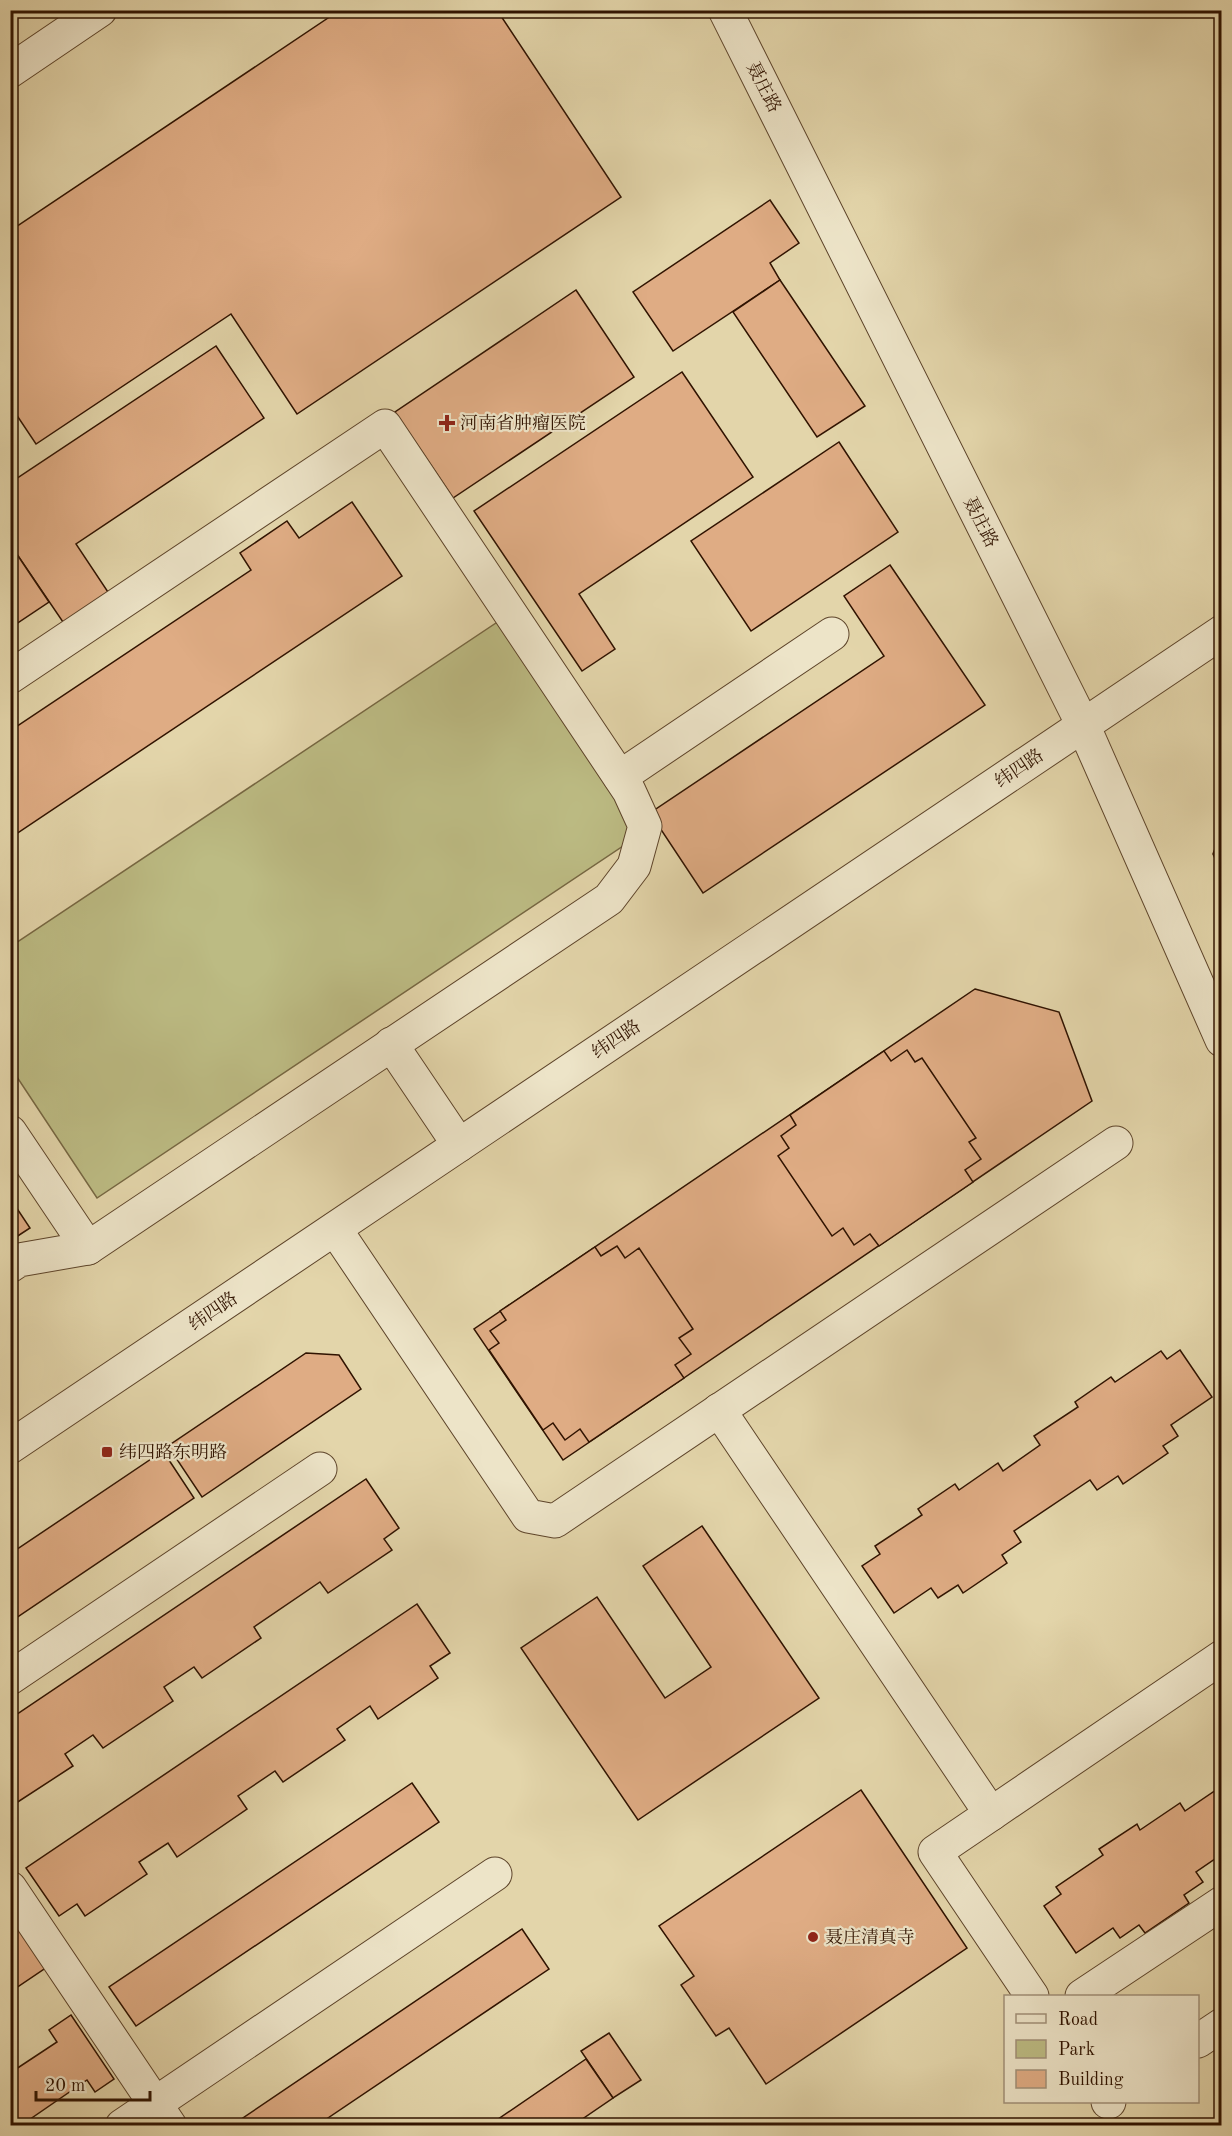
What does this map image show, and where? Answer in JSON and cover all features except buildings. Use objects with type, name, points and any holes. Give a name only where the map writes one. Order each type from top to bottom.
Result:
[{"type":"street","points":[[10,71],[100,10]]},
{"type":"street","name":"聂庄路","points":[[725,10],[1083,725],[1221,1040]]},
{"type":"street","points":[[10,677],[385,426],[620,777],[645,826],[634,866],[609,899],[88,1248],[20,1260],[10,1266]]},
{"type":"street","name":"纬四路","points":[[10,1447],[1221,632]]},
{"type":"street","points":[[620,777],[832,634]]},
{"type":"street","points":[[391,1044],[459,1145]]},
{"type":"street","points":[[10,1132],[88,1248]]},
{"type":"street","points":[[335,1229],[528,1516],[555,1521],[1116,1143]]},
{"type":"street","points":[[719,1410],[991,1814]]},
{"type":"street","points":[[10,1678],[320,1469]]},
{"type":"street","points":[[1031,1995],[934,1852],[1221,1656]]},
{"type":"street","points":[[122,2126],[163,2114],[495,1874]]},
{"type":"street","points":[[10,1888],[163,2114]]},
{"type":"street","points":[[1083,1995],[1221,1903]]},
{"type":"street","points":[[1199,2040],[1221,2025]]},
{"type":"green space","points":[[499,621],[628,813],[629,828],[623,846],[97,1198],[11,1068],[10,947]]},
{"type":"place","name":"河南省肿瘤医院","points":[[447,423]]},
{"type":"place","name":"纬四路东明路","points":[[107,1452]]},
{"type":"place","name":"聂庄清真寺","points":[[813,1937]]}]
